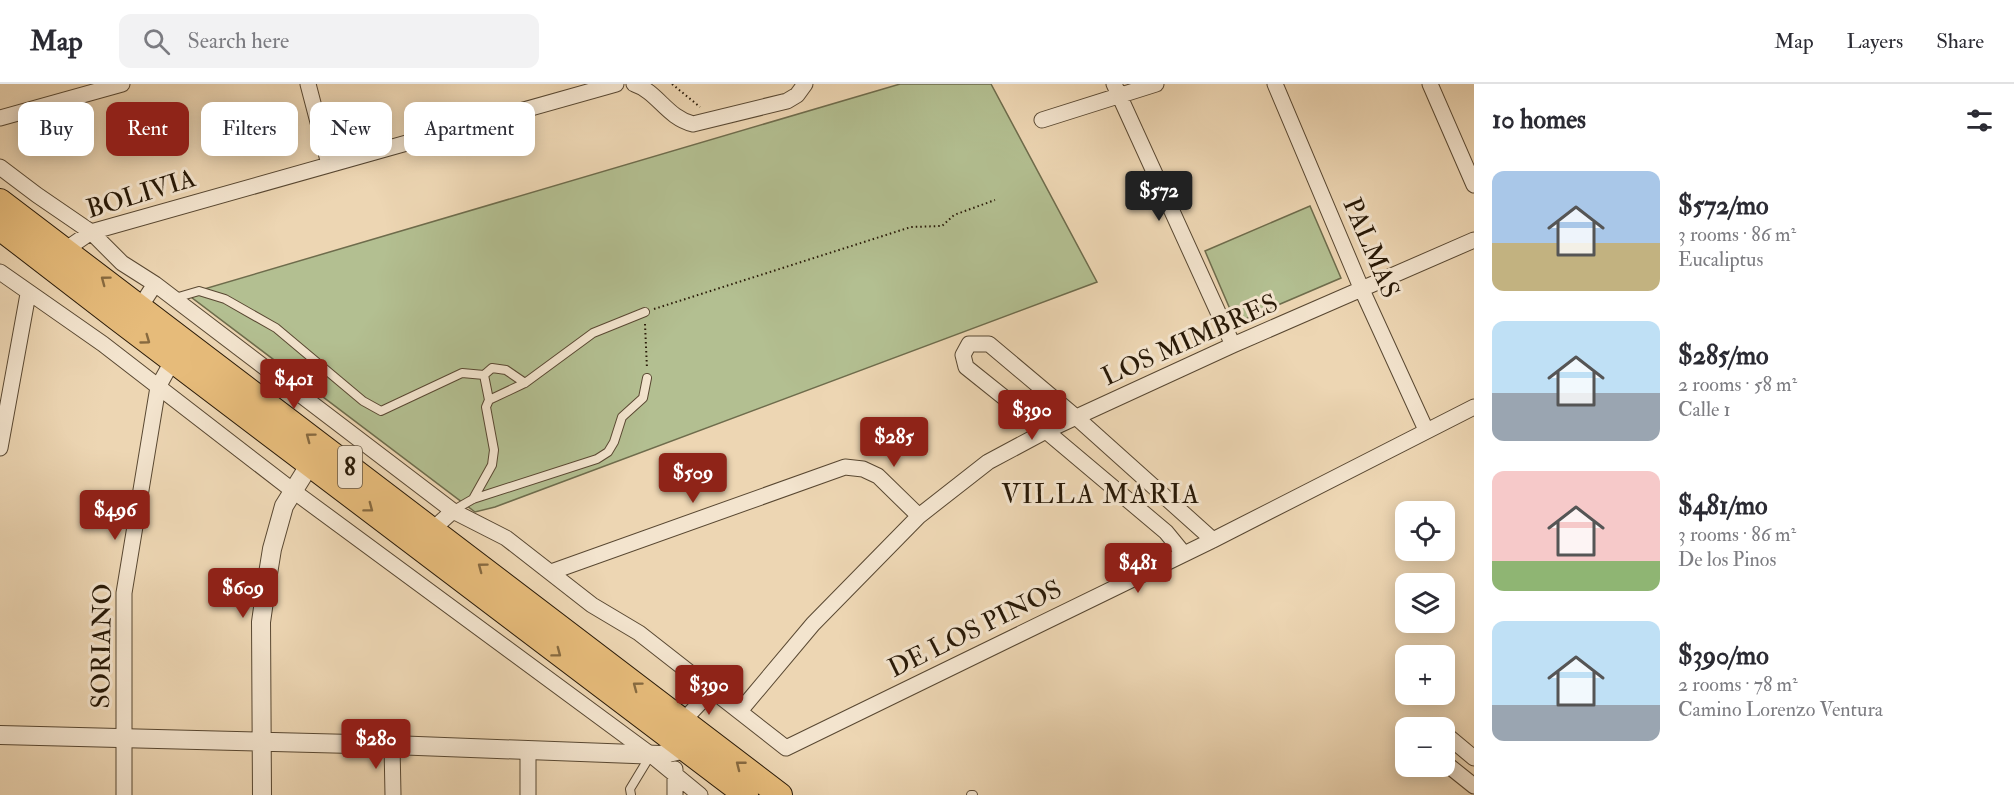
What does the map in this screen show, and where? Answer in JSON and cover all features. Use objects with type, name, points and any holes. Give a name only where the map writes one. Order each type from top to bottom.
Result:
[{"type":"highway","name":"8","points":[[0,201],[433,530],[686,739],[746,795]]},
{"type":"highway","name":"8","points":[[0,228],[594,681],[780,795]]},
{"type":"street","points":[[0,118],[122,84]]},
{"type":"street","points":[[308,84],[329,164]]},
{"type":"street","name":"BOLIVIA","points":[[64,250],[91,232],[616,84]]},
{"type":"street","points":[[634,84],[653,96],[680,121],[693,124],[787,101],[797,95],[805,84]]},
{"type":"street","points":[[1042,120],[1117,90],[1156,84]]},
{"type":"street","name":"PALMAS","points":[[1275,84],[1362,290],[1426,430]]},
{"type":"street","points":[[1430,84],[1474,184]]},
{"type":"street","points":[[1117,90],[1233,345]]},
{"type":"street","points":[[0,166],[91,232],[122,263],[155,284],[453,511],[506,538],[592,605],[639,633],[740,711]]},
{"type":"street","name":"LOS MIMBRES","points":[[740,711],[813,624],[919,516],[988,462],[1046,431],[1233,345],[1474,240]]},
{"type":"street","points":[[0,272],[28,294],[103,344],[292,490],[650,754],[700,795]]},
{"type":"street","points":[[140,307],[155,284]]},
{"type":"street","points":[[0,448],[28,294]]},
{"type":"street","points":[[1184,554],[1166,532],[966,367],[963,355],[969,344],[989,344],[1077,418],[1213,540]]},
{"type":"street","name":"SORIANO","points":[[124,795],[124,593],[158,387],[173,360]]},
{"type":"street","name":"DE LOS PINOS","points":[[740,711],[786,748],[1213,540],[1474,407]]},
{"type":"street","points":[[262,795],[261,622],[272,549],[284,506],[310,464]]},
{"type":"street","points":[[551,572],[845,467],[863,469],[878,476],[919,516]]},
{"type":"street","points":[[433,530],[453,511]]},
{"type":"street","points":[[503,645],[519,624]]},
{"type":"street","points":[[577,701],[594,681]]},
{"type":"street","points":[[675,795],[675,775],[686,739],[712,690]]},
{"type":"street","points":[[0,735],[392,745],[660,755],[686,739]]},
{"type":"street","points":[[1455,743],[1474,758]]},
{"type":"street","points":[[392,745],[393,795]]},
{"type":"street","points":[[528,751],[528,795]]},
{"type":"street","points":[[1455,771],[1474,786]]},
{"type":"lane","points":[[173,298],[198,291],[225,299],[276,328],[363,401],[381,411],[462,373],[484,375],[492,368],[506,370],[525,383]]},
{"type":"lane","points":[[489,400],[525,383],[593,333],[645,312]]},
{"type":"lane","points":[[473,499],[492,465],[494,450],[486,407],[489,400],[484,375]]},
{"type":"lane","points":[[453,511],[473,499],[597,459],[608,452],[614,442],[622,417],[644,398],[647,378]]},
{"type":"lane","points":[[631,795],[630,789],[650,754]]},
{"type":"path","points":[[672,84],[703,109],[712,120]]},
{"type":"path","points":[[647,378],[645,312],[911,227],[942,225],[954,215],[995,200]]},
{"type":"green space","points":[[900,84],[991,84],[1097,282],[495,507],[475,512],[187,294]]},
{"type":"green space","points":[[1310,206],[1341,278],[1236,323],[1205,251]]},
{"type":"district","name":"VILLA MARIA","points":[[1101,494]]}]
